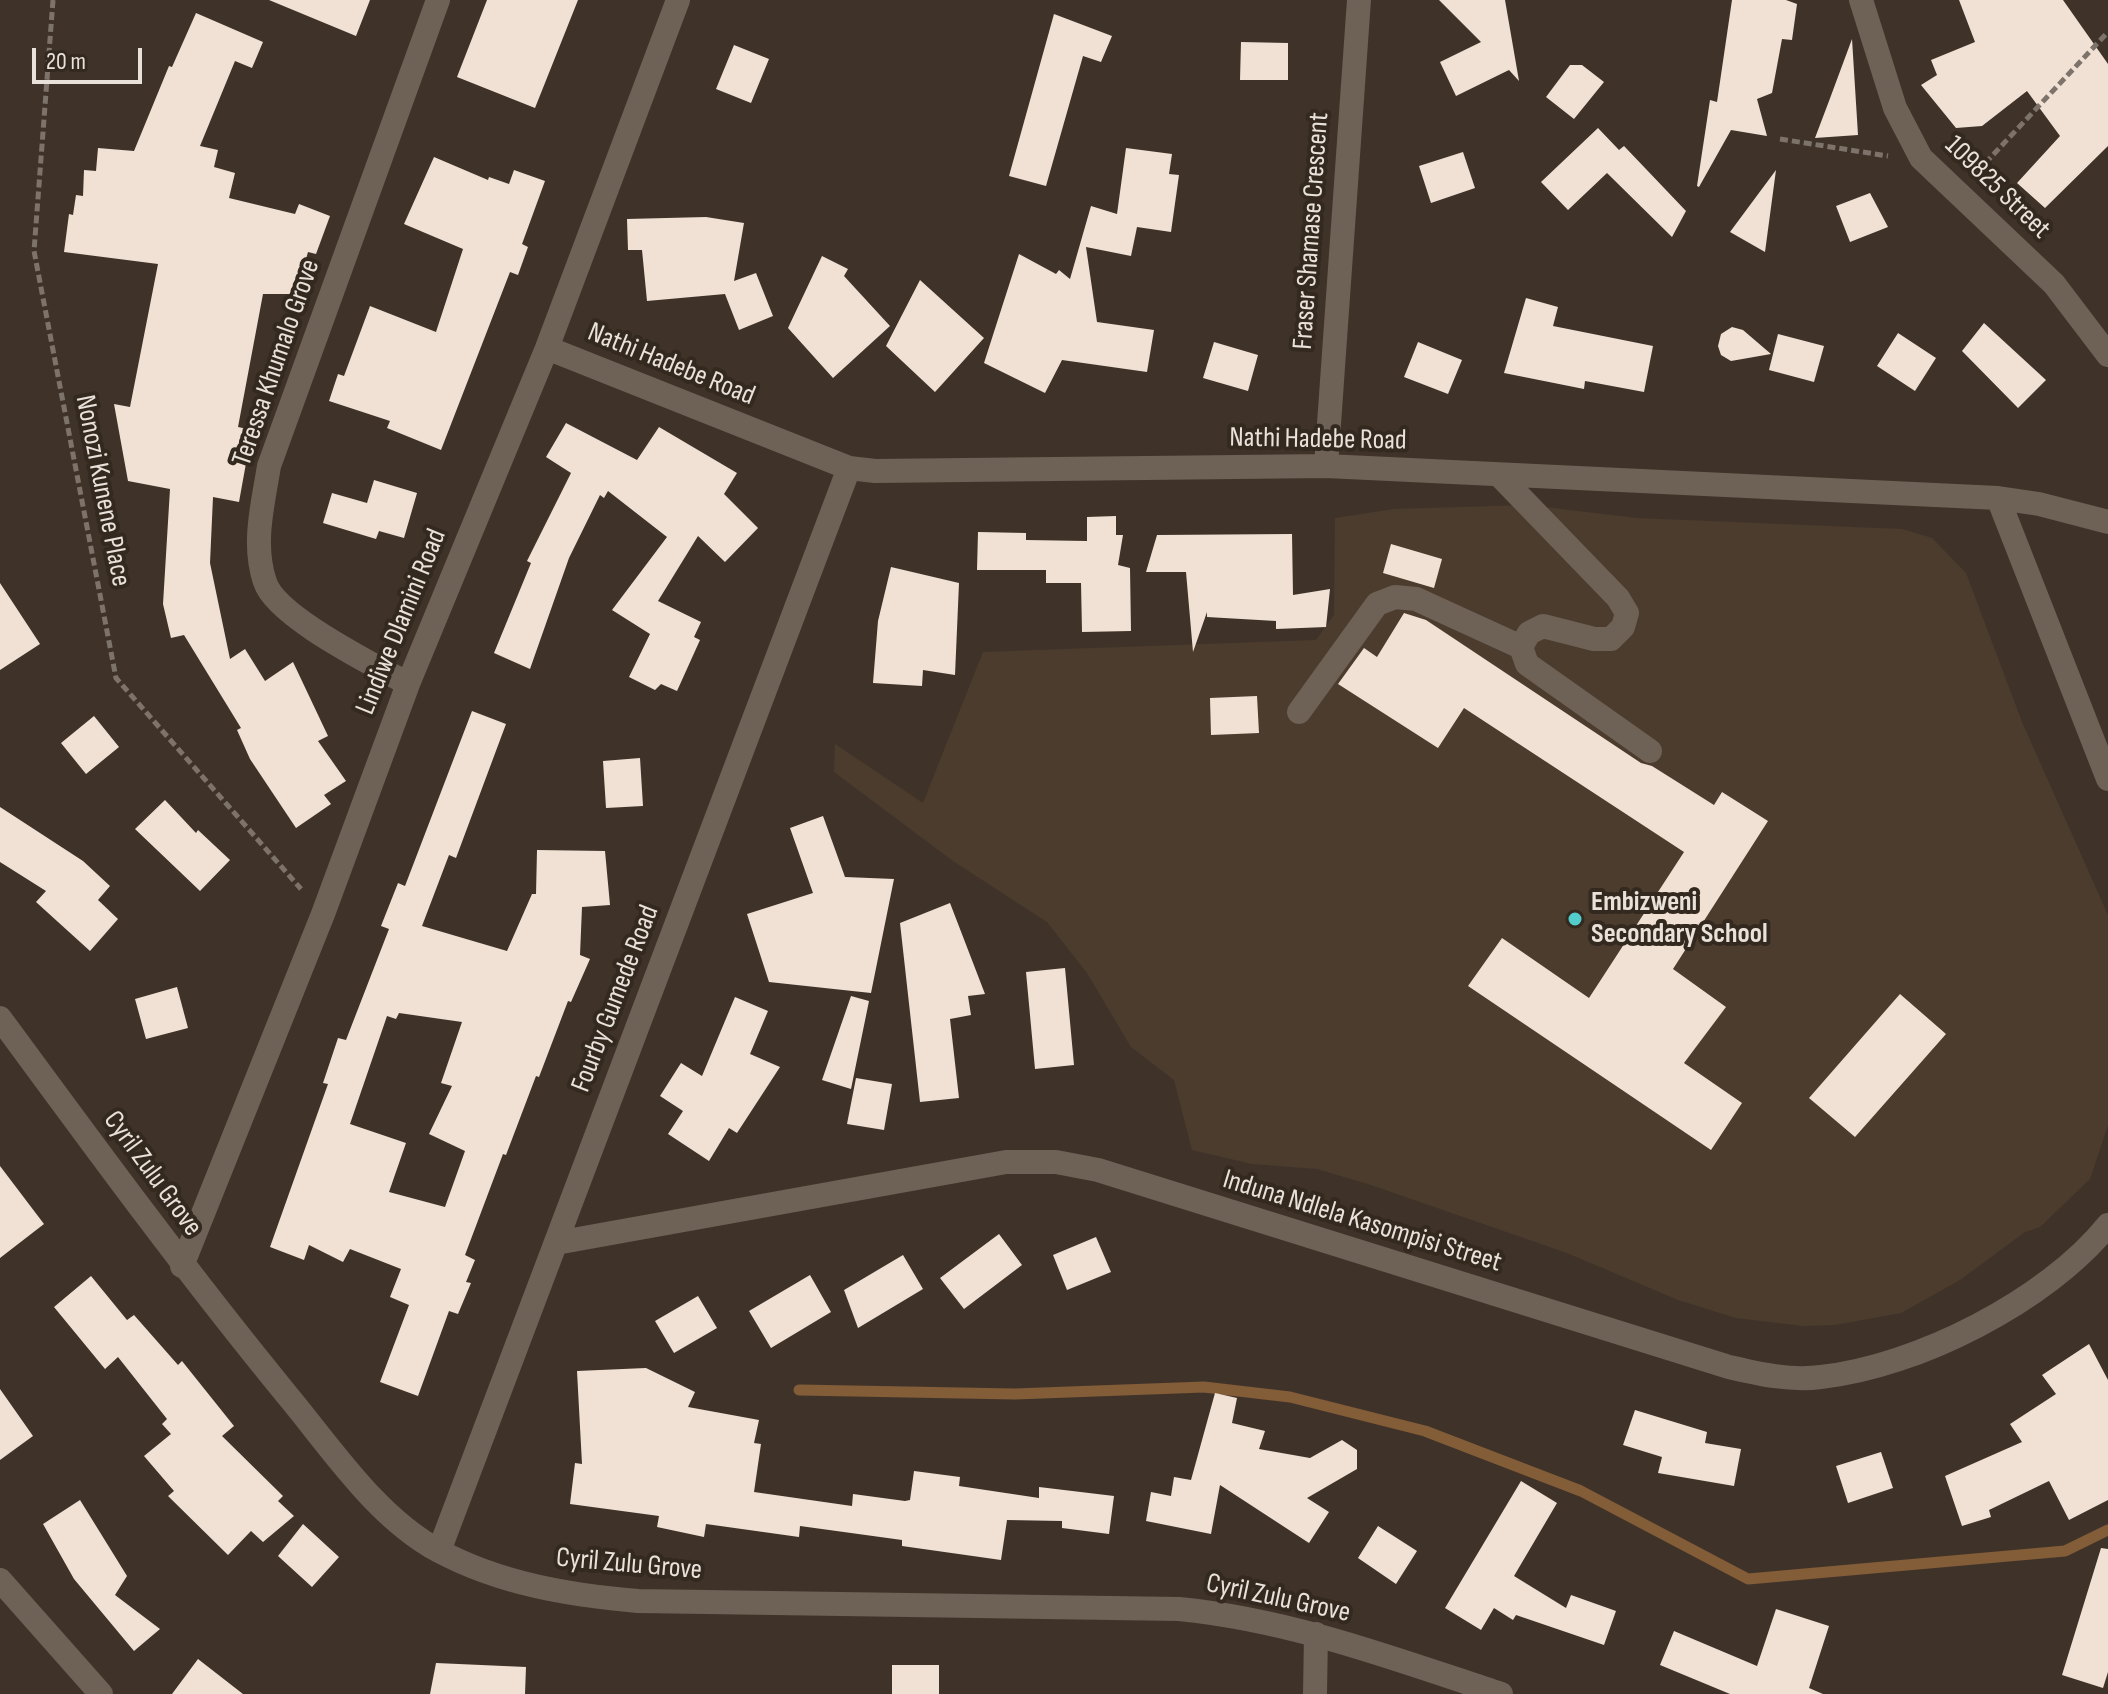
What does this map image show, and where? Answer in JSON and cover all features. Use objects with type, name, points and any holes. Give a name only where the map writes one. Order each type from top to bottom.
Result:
[{"type":"street","name":"Teressa Khumalo Grove","points":[[408,684],[297,620],[265,585],[258,534],[269,466],[438,0]]},
{"type":"street","name":"Lindiwe Dlamini Road","points":[[182,1266],[323,914],[408,684],[547,348],[678,0]]},
{"type":"street","name":"Fraser Shamase Crescent","points":[[1326,466],[1359,0]]},
{"type":"street","name":"109825 Street","points":[[1861,0],[1895,108],[1921,158],[2054,284],[2108,355]]},
{"type":"street","name":"Nathi Hadebe Road","points":[[547,348],[849,468],[875,471],[1326,466],[1501,477],[1998,498],[2039,504],[2108,522]]},
{"type":"street","name":"Fourby Gumede Road","points":[[439,1551],[849,468]]},
{"type":"street","points":[[1501,477],[1618,598],[1627,613],[1623,627],[1611,639],[1594,639],[1543,626],[1529,633],[1521,647]]},
{"type":"street","points":[[1998,498],[2108,779]]},
{"type":"street","points":[[1299,712],[1377,604],[1395,597],[1416,599],[1521,647],[1527,664],[1650,751]]},
{"type":"street","name":"Cyril Zulu Grove","points":[[0,1018],[182,1266],[356,1479],[401,1526],[439,1551],[506,1578],[570,1595],[654,1601],[1179,1609],[1230,1614],[1316,1634],[1501,1694]]},
{"type":"street","name":"Induna Ndlela Kasompisi Street","points":[[556,1243],[1006,1162],[1056,1162],[1098,1170],[1729,1367],[1771,1376],[1819,1378],[1883,1366],[1958,1335],[2011,1307],[2094,1243],[2108,1225]]},
{"type":"street","points":[[0,1580],[101,1694]]},
{"type":"street","points":[[1315,1694],[1316,1634]]},
{"type":"path","name":"Nonozi Kunene Place","points":[[53,0],[34,251],[116,678],[323,914]]},
{"type":"path","points":[[1957,193],[2108,32]]},
{"type":"path","points":[[1780,139],[1865,155],[1921,158]]},
{"type":"shaded area","name":"Embizweni Secondary School","points":[[1528,505],[1636,518],[1902,529],[1932,538],[1966,573],[2022,722],[2108,915],[2108,1125],[2090,1179],[2040,1227],[2025,1232],[1960,1280],[1901,1313],[1835,1325],[1803,1326],[1736,1318],[1678,1300],[1567,1253],[1368,1184],[1317,1169],[1252,1164],[1192,1150],[1174,1080],[1131,1047],[1087,973],[1047,922],[953,861],[834,772],[835,744],[923,803],[983,652],[1316,640],[1334,615],[1335,518],[1394,509]]},
{"type":"building","points":[[269,0],[370,0],[356,36]]},
{"type":"building","points":[[487,0],[578,0],[535,108],[457,77]]},
{"type":"building","points":[[1439,0],[1505,0],[1519,81],[1509,70],[1456,96],[1440,62],[1481,42]]},
{"type":"building","points":[[1732,0],[1786,0],[1797,4],[1792,40],[1782,39],[1772,93],[1757,99],[1767,136],[1731,130],[1699,187],[1710,100],[1717,102]]},
{"type":"building","points":[[1959,0],[2063,0],[2108,64],[2108,146],[2045,208],[2017,183],[2060,136],[2027,91],[1982,126],[1956,128],[1921,85],[1937,75],[1931,60],[1975,42]]},
{"type":"building","points":[[196,13],[263,42],[252,68],[235,61],[200,146],[218,150],[214,167],[235,173],[229,198],[295,214],[299,204],[330,216],[316,254],[308,252],[296,294],[263,294],[238,427],[252,430],[239,502],[213,497],[210,563],[230,659],[245,649],[265,681],[293,662],[328,736],[318,741],[346,781],[324,795],[331,804],[296,828],[250,759],[237,730],[241,728],[184,635],[171,638],[163,604],[170,489],[128,481],[114,404],[130,407],[158,264],[64,252],[69,214],[73,215],[76,195],[83,196],[84,170],[96,171],[98,148],[134,151],[169,66],[172,67]]},
{"type":"building","points":[[1054,14],[1112,36],[1101,62],[1083,56],[1046,186],[1009,176]]},
{"type":"building","points":[[1852,39],[1858,135],[1815,138],[1829,101]]},
{"type":"building","points":[[1241,42],[1288,43],[1288,80],[1240,80]]},
{"type":"building","points":[[734,45],[769,59],[751,103],[716,89]]},
{"type":"building","points":[[1570,65],[1582,65],[1604,82],[1574,119],[1546,97]]},
{"type":"building","points":[[1598,128],[1619,150],[1624,146],[1686,211],[1672,237],[1607,173],[1568,210],[1541,182]]},
{"type":"building","points":[[1126,148],[1172,154],[1169,174],[1179,175],[1171,232],[1137,227],[1131,256],[1086,247],[1097,322],[1154,330],[1147,372],[1062,360],[1045,393],[984,363],[1019,254],[1056,274],[1059,270],[1070,279],[1091,206],[1117,214]]},
{"type":"building","points":[[1463,152],[1475,188],[1431,203],[1419,166]]},
{"type":"building","points":[[434,157],[488,180],[489,177],[509,184],[514,170],[545,181],[522,244],[528,247],[518,275],[510,272],[441,450],[387,428],[390,421],[329,401],[338,374],[344,376],[370,306],[436,332],[463,249],[404,224]]},
{"type":"building","points":[[1776,170],[1765,252],[1730,232]]},
{"type":"building","points":[[1870,193],[1888,227],[1850,242],[1836,206]]},
{"type":"building","points":[[706,217],[744,223],[734,281],[756,273],[773,316],[739,330],[725,294],[647,301],[642,250],[628,250],[627,219]]},
{"type":"building","points":[[822,256],[848,269],[844,276],[890,326],[833,378],[788,328]]},
{"type":"building","points":[[920,280],[984,338],[935,392],[886,346]]},
{"type":"building","points":[[1526,298],[1558,307],[1553,326],[1653,346],[1644,392],[1585,381],[1584,389],[1504,373]]},
{"type":"building","points":[[1984,323],[2046,380],[2018,408],[1962,351]]},
{"type":"building","points":[[1732,327],[1743,330],[1771,354],[1731,361],[1721,355],[1718,346],[1721,334]]},
{"type":"building","points":[[1898,333],[1936,358],[1915,391],[1877,366]]},
{"type":"building","points":[[1778,334],[1824,346],[1814,382],[1769,370]]},
{"type":"building","points":[[1214,342],[1258,355],[1248,391],[1203,378]]},
{"type":"building","points":[[1418,342],[1462,360],[1448,394],[1404,377]]},
{"type":"building","points":[[566,423],[637,460],[659,427],[737,473],[724,494],[758,528],[725,562],[698,536],[658,601],[701,622],[694,637],[700,640],[677,691],[661,684],[655,690],[629,677],[650,634],[612,610],[667,537],[608,491],[604,498],[600,495],[569,558],[530,669],[494,653],[531,563],[527,561],[571,473],[546,457]]},
{"type":"building","points":[[374,480],[417,493],[404,538],[379,531],[376,539],[323,523],[332,493],[367,503]]},
{"type":"building","points":[[1116,516],[1116,535],[1123,535],[1118,565],[1130,568],[1131,631],[1082,632],[1081,583],[1046,583],[1046,570],[977,570],[978,532],[1026,533],[1026,540],[1087,541],[1087,517]]},
{"type":"building","points":[[1292,534],[1293,595],[1330,589],[1326,627],[1276,629],[1276,621],[1207,617],[1207,612],[1193,652],[1186,572],[1146,572],[1157,535]]},
{"type":"building","points":[[1391,544],[1442,559],[1434,588],[1383,573]]},
{"type":"building","points":[[891,567],[959,583],[955,675],[923,670],[922,686],[873,683],[878,621]]},
{"type":"building","points":[[0,583],[40,644],[0,670]]},
{"type":"building","points":[[1404,613],[1426,620],[1641,763],[1652,766],[1714,805],[1722,792],[1768,821],[1673,969],[1726,1007],[1684,1063],[1742,1103],[1711,1150],[1468,986],[1502,938],[1589,998],[1684,852],[1464,708],[1438,748],[1338,684],[1364,648],[1377,657]]},
{"type":"building","points":[[1257,696],[1259,733],[1211,735],[1210,698]]},
{"type":"building","points":[[472,711],[506,724],[456,858],[449,855],[422,926],[507,951],[532,894],[536,894],[537,850],[605,851],[610,905],[582,907],[580,955],[590,959],[571,1002],[568,1001],[506,1155],[503,1154],[465,1255],[475,1260],[466,1282],[471,1283],[458,1314],[449,1311],[418,1396],[380,1382],[409,1305],[390,1297],[401,1269],[350,1249],[343,1262],[309,1245],[304,1260],[270,1247],[328,1084],[323,1083],[338,1038],[346,1040],[389,929],[381,926],[398,883],[405,886]],"holes":[[[399,1013],[462,1022],[441,1083],[452,1086],[429,1134],[465,1151],[445,1207],[389,1192],[406,1143],[350,1124],[387,1016],[396,1019]]]},
{"type":"building","points":[[94,716],[119,747],[86,774],[61,743]]},
{"type":"building","points":[[640,758],[643,806],[606,808],[603,761]]},
{"type":"building","points":[[165,800],[196,833],[198,830],[230,860],[200,891],[135,829]]},
{"type":"building","points":[[0,807],[83,861],[110,886],[98,900],[118,919],[90,951],[36,902],[46,891],[0,862]]},
{"type":"building","points":[[823,816],[845,877],[894,879],[871,993],[769,982],[747,914],[813,893],[790,828]]},
{"type":"building","points":[[950,903],[985,994],[968,996],[971,1015],[950,1019],[959,1098],[920,1102],[900,923]]},
{"type":"building","points":[[1065,968],[1074,1065],[1035,1069],[1026,972]]},
{"type":"building","points":[[177,987],[188,1028],[146,1039],[135,999]]},
{"type":"building","points":[[1900,994],[1946,1034],[1855,1137],[1809,1098]]},
{"type":"building","points":[[851,996],[869,1001],[851,1089],[822,1080]]},
{"type":"building","points":[[735,997],[768,1011],[750,1054],[780,1067],[737,1133],[729,1128],[709,1161],[668,1134],[683,1111],[660,1096],[681,1063],[702,1076]]},
{"type":"building","points":[[856,1078],[892,1084],[884,1130],[847,1124]]},
{"type":"building","points":[[0,1166],[44,1224],[0,1258]]},
{"type":"building","points":[[999,1234],[1022,1265],[964,1309],[940,1278]]},
{"type":"building","points":[[1096,1237],[1111,1272],[1067,1290],[1053,1255]]},
{"type":"building","points":[[903,1255],[923,1289],[858,1328],[844,1290]]},
{"type":"building","points":[[810,1275],[831,1312],[771,1348],[749,1311]]},
{"type":"building","points":[[91,1276],[127,1320],[134,1315],[178,1365],[182,1361],[234,1426],[222,1436],[283,1496],[278,1501],[294,1516],[263,1542],[251,1531],[228,1555],[168,1496],[174,1491],[144,1456],[171,1434],[162,1424],[167,1419],[118,1357],[105,1369],[54,1307]]},
{"type":"building","points":[[698,1296],[717,1328],[674,1353],[655,1321]]},
{"type":"building","points":[[2089,1344],[2108,1380],[2108,1500],[2069,1520],[2049,1481],[1989,1510],[1991,1517],[1962,1526],[1945,1476],[2022,1442],[2010,1424],[2056,1394],[2042,1375]]},
{"type":"building","points":[[646,1368],[695,1392],[688,1407],[759,1420],[754,1443],[761,1444],[754,1492],[852,1506],[853,1494],[905,1501],[910,1500],[914,1471],[960,1477],[959,1486],[1039,1498],[1039,1487],[1114,1496],[1109,1534],[1062,1528],[1062,1521],[1007,1520],[1001,1560],[902,1546],[902,1540],[800,1526],[799,1537],[706,1524],[704,1537],[657,1527],[659,1516],[570,1504],[575,1463],[582,1464],[577,1371]]},
{"type":"building","points":[[0,1389],[33,1436],[0,1460]]},
{"type":"building","points":[[1215,1393],[1237,1398],[1232,1423],[1265,1431],[1259,1449],[1310,1458],[1342,1440],[1357,1450],[1357,1469],[1307,1498],[1329,1512],[1309,1543],[1220,1485],[1211,1534],[1146,1521],[1151,1492],[1171,1496],[1174,1477],[1191,1480]]},
{"type":"building","points":[[1635,1410],[1707,1432],[1705,1443],[1741,1449],[1734,1486],[1658,1473],[1662,1457],[1623,1445]]},
{"type":"building","points":[[1881,1452],[1893,1488],[1848,1503],[1836,1466]]},
{"type":"building","points":[[1521,1481],[1557,1503],[1514,1576],[1566,1608],[1571,1595],[1616,1611],[1604,1645],[1516,1615],[1513,1620],[1494,1608],[1481,1630],[1445,1608]]},
{"type":"building","points":[[80,1500],[127,1576],[115,1595],[160,1629],[134,1651],[74,1579],[43,1524]]},
{"type":"building","points":[[303,1524],[339,1557],[312,1587],[278,1556]]},
{"type":"building","points":[[1378,1526],[1417,1551],[1396,1584],[1358,1558]]},
{"type":"building","points":[[2101,1548],[2108,1549],[2108,1672],[2103,1688],[2062,1675]]},
{"type":"building","points":[[1776,1609],[1829,1626],[1809,1688],[1823,1694],[1730,1694],[1660,1665],[1674,1631],[1757,1666]]},
{"type":"building","points":[[198,1659],[243,1694],[172,1694]]},
{"type":"building","points":[[436,1663],[526,1667],[525,1694],[430,1694]]},
{"type":"building","points":[[892,1665],[939,1665],[939,1694],[892,1694]]},
{"type":"waterway","points":[[799,1390],[1015,1394],[1204,1387],[1290,1397],[1425,1431],[1581,1491],[1748,1579],[2065,1551],[2108,1530]]},
{"type":"place","name":"Embizweni Secondary School","points":[[1575,919]]}]
